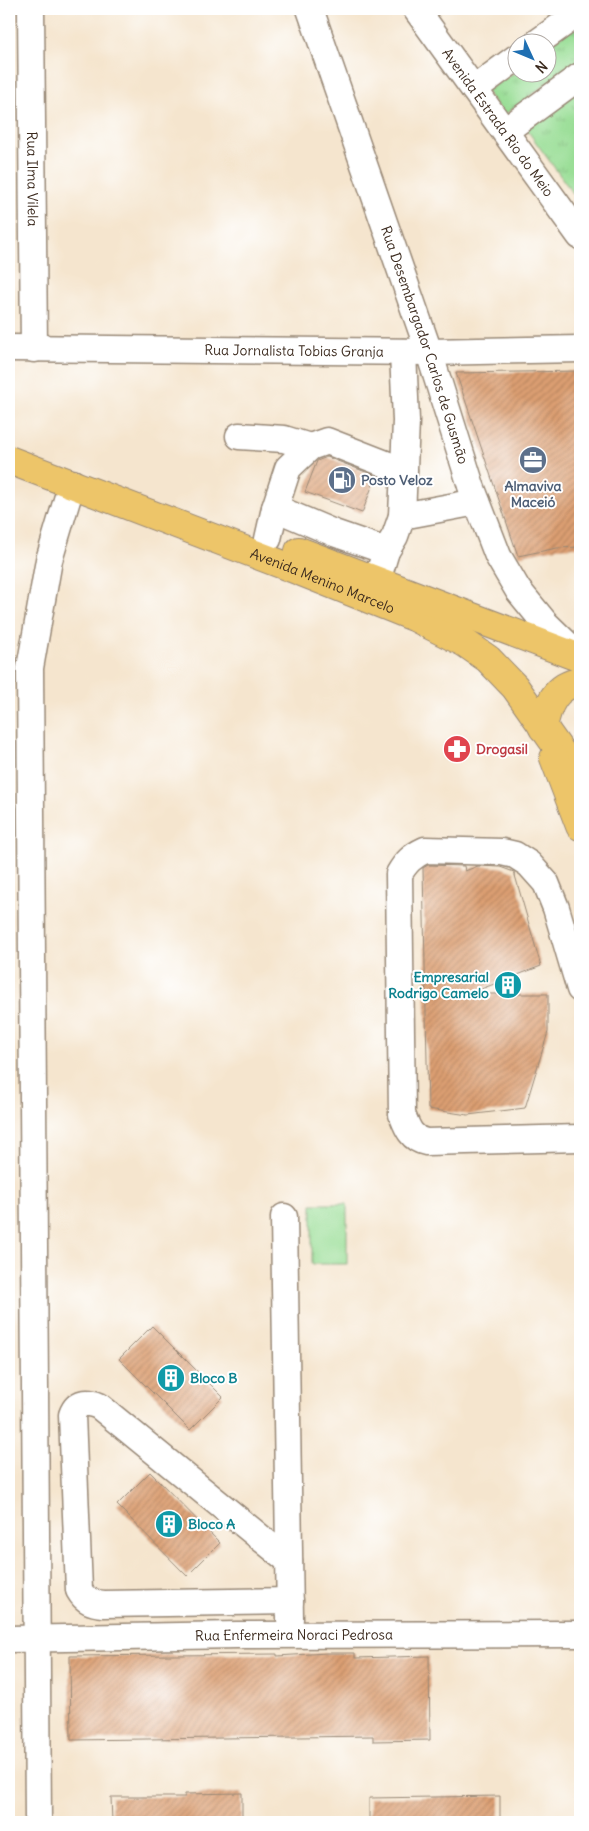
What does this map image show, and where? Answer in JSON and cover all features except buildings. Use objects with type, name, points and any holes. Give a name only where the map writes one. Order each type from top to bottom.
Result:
[{"type":"main road","name":"Avenida Menino Marcelo","points":[[9,441],[580,657]]},
{"type":"main road","name":"Avenida Menino Marcelo","points":[[9,460],[294,569],[414,618],[465,643],[488,658],[515,687],[580,779]]},
{"type":"main road","points":[[580,682],[563,688],[553,698],[547,709],[543,728],[580,826]]},
{"type":"street","name":"Rua Ilma Vilela","points":[[30,9],[20,77],[34,349]]},
{"type":"street","name":"Rua Desembargador Carlos de Gusmão","points":[[310,9],[498,556],[518,590],[544,623],[580,657]]},
{"type":"street","name":"Avenida Estrada Rio do Meio","points":[[416,9],[580,236]]},
{"type":"street","points":[[552,32],[580,12]]},
{"type":"street","points":[[474,89],[506,65]]},
{"type":"street","points":[[505,131],[580,76]]},
{"type":"street","name":"Rua Jornalista Tobias Granja","points":[[9,348],[403,352],[580,349]]},
{"type":"street","points":[[377,581],[386,551],[402,516],[406,421],[403,352]]},
{"type":"street","points":[[239,436],[284,439],[310,447]]},
{"type":"street","points":[[268,539],[275,508],[288,468],[310,447],[327,441],[404,471]]},
{"type":"street","points":[[38,1822],[30,668],[48,560],[72,483]]},
{"type":"street","points":[[402,516],[478,502]]},
{"type":"street","points":[[275,508],[334,533],[386,551]]},
{"type":"street","points":[[580,989],[556,908],[546,883],[529,864],[515,855],[502,852],[425,850],[406,862],[399,874],[402,1114],[407,1129],[418,1140],[426,1142],[580,1138]]},
{"type":"street","points":[[284,1217],[291,1635]]},
{"type":"street","points":[[289,1561],[99,1406],[90,1402],[80,1405],[74,1410],[72,1414],[79,1590],[83,1598],[91,1602],[104,1604],[290,1601]]},
{"type":"street","name":"Rua Enfermeira Noraci Pedrosa","points":[[9,1639],[291,1635],[580,1634]]},
{"type":"green space","points":[[580,22],[580,59],[556,77],[556,40]]},
{"type":"green space","points":[[506,78],[506,82],[549,82],[504,115],[486,91]]},
{"type":"green space","points":[[580,81],[580,203],[522,123]]},
{"type":"green space","points":[[312,1204],[347,1204],[347,1264],[312,1264]]},
{"type":"place","name":"Almaviva Maceió","points":[[533,460]]},
{"type":"place","name":"Posto Veloz","points":[[342,480]]},
{"type":"place","name":"Drogasil","points":[[457,749]]},
{"type":"place","name":"Empresarial Rodrigo Camelo","points":[[508,985]]},
{"type":"place","name":"Bloco B","points":[[171,1378]]},
{"type":"place","name":"Bloco A","points":[[169,1524]]}]
